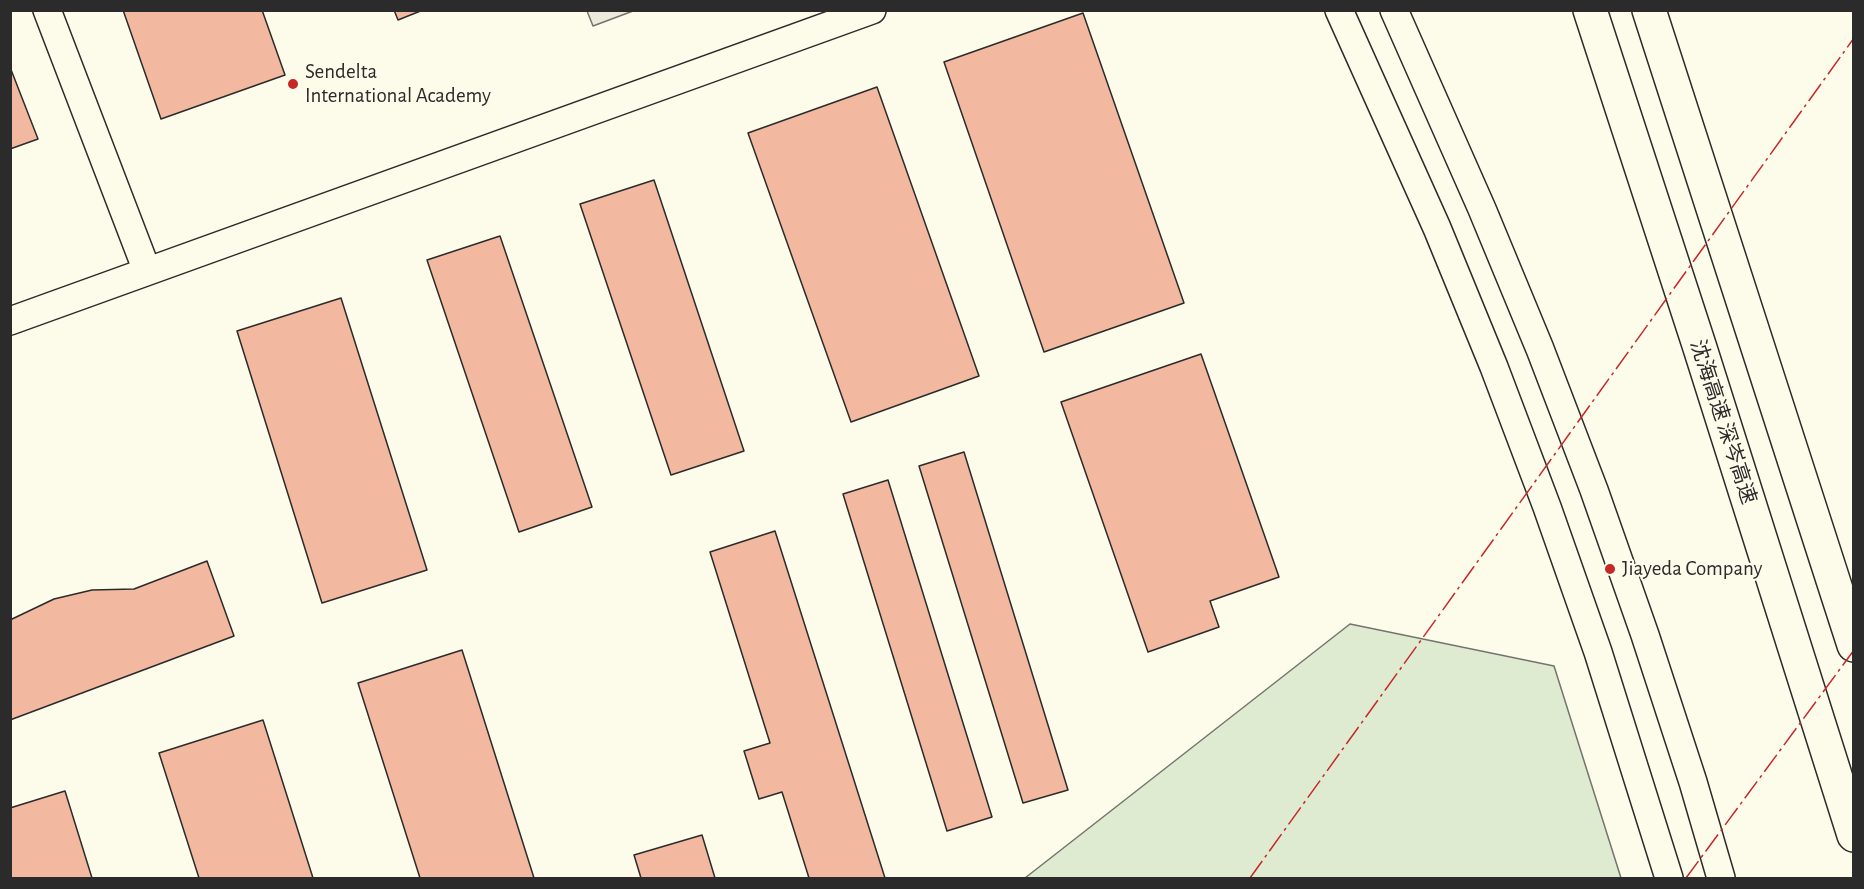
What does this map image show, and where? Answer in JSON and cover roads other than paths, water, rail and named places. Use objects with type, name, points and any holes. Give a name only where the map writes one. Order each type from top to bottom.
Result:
[{"type":"highway","name":"沈海高速 深岑高速","points":[[1590,10],[1854,835]]},
{"type":"highway","points":[[1649,10],[1854,645]]},
{"type":"highway","points":[[1780,417],[1854,595]]},
{"type":"street","points":[[47,10],[147,271]]},
{"type":"street","points":[[10,321],[872,10]]},
{"type":"street","points":[[1339,10],[1437,228],[1494,367],[1598,652],[1669,879]]},
{"type":"street","points":[[1394,10],[1482,209],[1540,349],[1590,479],[1645,635],[1693,783],[1721,879]]},
{"type":"place","name":"Sendelta International Academy","points":[[293,84]]},
{"type":"place","name":"Jiayeda Company","points":[[1610,569]]}]
